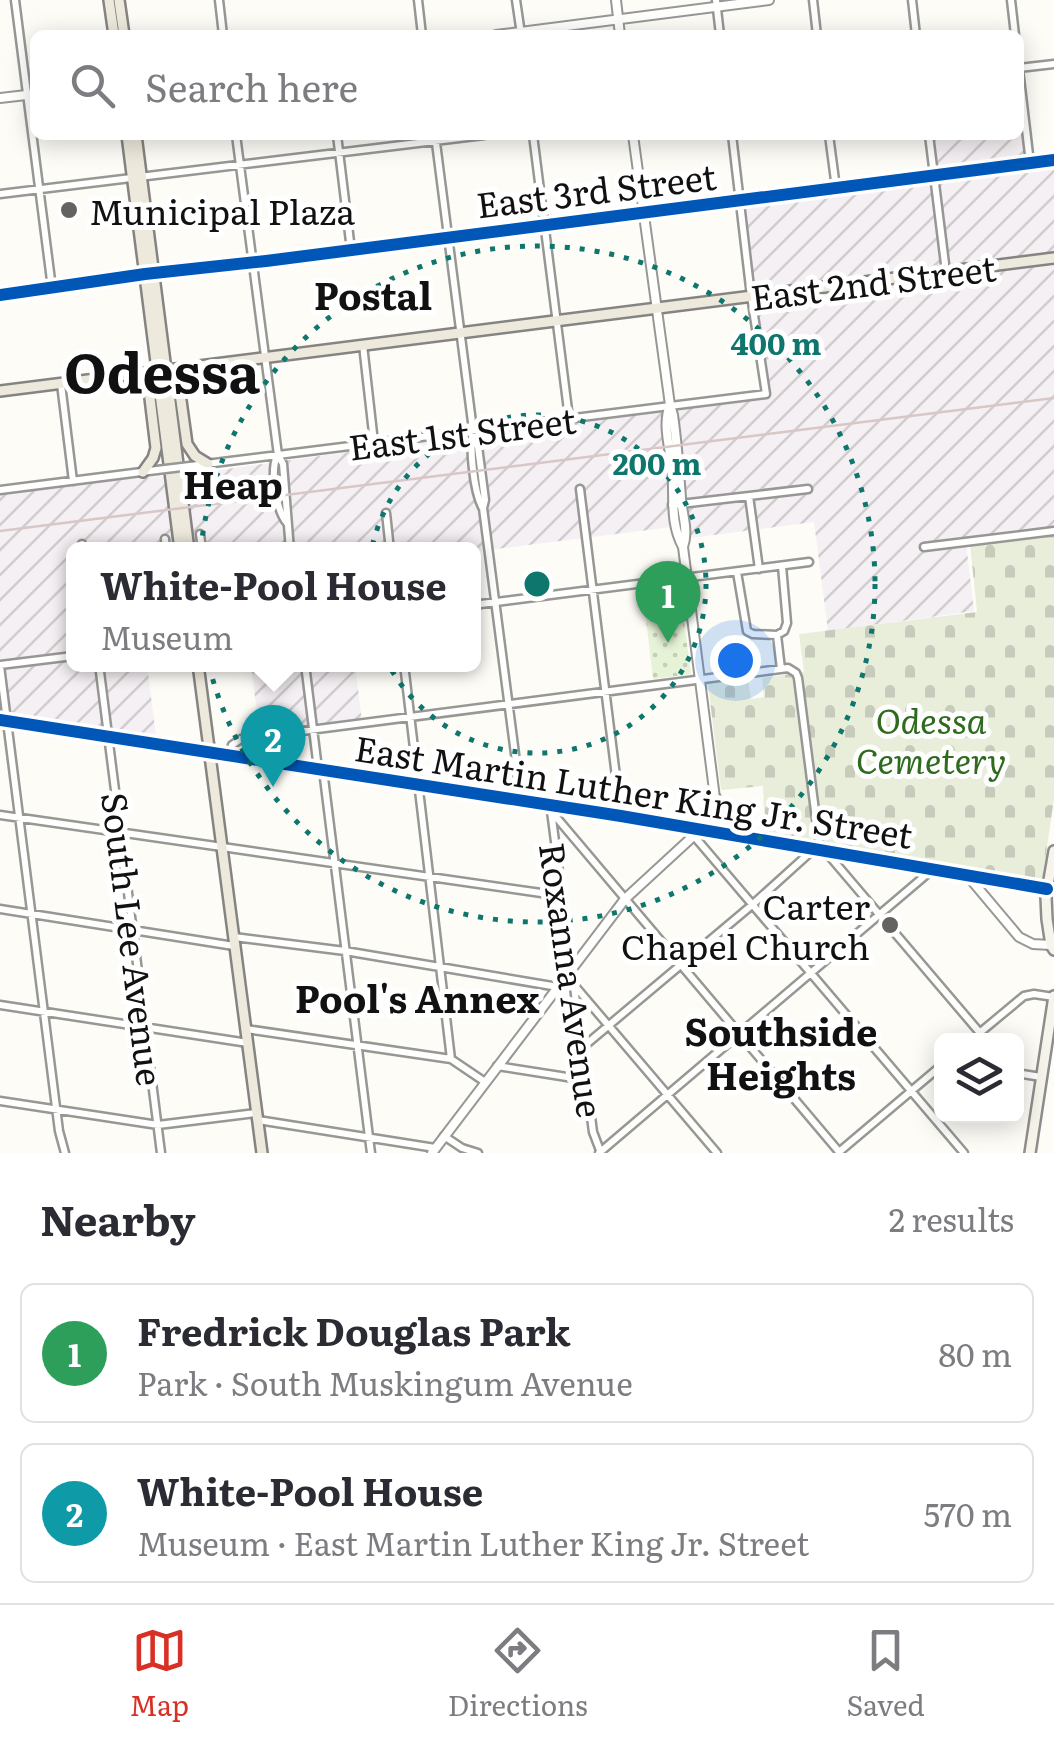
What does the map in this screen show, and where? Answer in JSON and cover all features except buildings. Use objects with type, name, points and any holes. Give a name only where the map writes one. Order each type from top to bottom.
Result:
[{"type":"main road","points":[[110,0],[113,30]]},
{"type":"main road","points":[[119,0],[123,30]]},
{"type":"main road","points":[[128,140],[137,178]]},
{"type":"main road","points":[[136,140],[137,178],[179,542]]},
{"type":"main road","name":"East 2nd Street","points":[[0,391],[1054,258]]},
{"type":"main road","points":[[189,368],[179,389],[187,444],[192,454],[208,464]]},
{"type":"main road","points":[[130,376],[145,384],[149,394],[156,448],[143,472]]},
{"type":"main road","points":[[173,466],[187,542]]},
{"type":"main road","points":[[199,672],[262,1153]]},
{"type":"main road","points":[[714,798],[726,834]]},
{"type":"main road","points":[[1053,946],[1047,919],[1054,851]]},
{"type":"main road","points":[[1030,1153],[1054,997]]},
{"type":"street","points":[[15,0],[30,88]]},
{"type":"street","points":[[219,0],[222,30]]},
{"type":"street","points":[[418,0],[421,30]]},
{"type":"street","points":[[516,0],[521,30]]},
{"type":"street","points":[[616,0],[619,30]]},
{"type":"street","points":[[542,30],[716,3],[769,0]]},
{"type":"street","points":[[813,0],[816,30]]},
{"type":"street","points":[[912,0],[915,30]]},
{"type":"street","points":[[1011,0],[1014,30]]},
{"type":"street","points":[[716,3],[719,30]]},
{"type":"street","points":[[1024,68],[1054,64]]},
{"type":"street","points":[[0,98],[30,94]]},
{"type":"street","points":[[1024,112],[1030,163]]},
{"type":"street","points":[[35,140],[52,288]]},
{"type":"street","points":[[237,140],[278,455],[273,465],[280,515],[287,523],[289,542]]},
{"type":"street","points":[[338,140],[351,250]]},
{"type":"street","points":[[0,194],[423,140]]},
{"type":"street","points":[[436,140],[473,430],[474,472],[478,502],[483,508],[520,800]]},
{"type":"street","points":[[535,140],[569,418]]},
{"type":"street","points":[[0,1101],[158,1125],[257,1116],[433,1150],[625,898],[697,833],[714,798],[688,578],[678,536],[674,415],[634,140]]},
{"type":"street","points":[[733,140],[751,296]]},
{"type":"street","points":[[831,140],[836,188]]},
{"type":"street","points":[[930,140],[946,272]]},
{"type":"street","name":"East 3rd Street","points":[[0,295],[1054,160]]},
{"type":"street","name":"East 1st Street","points":[[0,490],[766,394],[751,296]]},
{"type":"street","points":[[363,344],[374,442]]},
{"type":"street","points":[[61,384],[74,481]]},
{"type":"street","points":[[580,489],[621,816]]},
{"type":"street","points":[[677,505],[808,489]]},
{"type":"street","points":[[749,496],[759,569]]},
{"type":"street","points":[[386,513],[389,542]]},
{"type":"street","points":[[924,547],[1054,531]]},
{"type":"street","points":[[200,534],[201,542]]},
{"type":"street","points":[[481,604],[809,562]]},
{"type":"street","points":[[737,572],[746,631],[777,635],[787,624],[782,566]]},
{"type":"street","points":[[777,635],[781,669]]},
{"type":"street","points":[[65,1153],[4,720],[0,666],[66,657]]},
{"type":"street","points":[[229,756],[232,745],[241,739],[313,728],[792,670],[798,678],[820,850],[980,1033],[1024,996],[1054,997]]},
{"type":"street","name":"South Lee Avenue","points":[[99,672],[161,1153]]},
{"type":"street","points":[[306,672],[371,1153]]},
{"type":"street","points":[[405,672],[452,1059]]},
{"type":"street","name":"East Martin Luther King Jr. Street","points":[[4,720],[621,816],[697,833],[726,834],[1048,890]]},
{"type":"street","points":[[551,808],[839,1152],[934,1072]]},
{"type":"street","name":"Roxanna Avenue","points":[[551,808],[593,1132],[600,1153]]},
{"type":"street","points":[[0,815],[562,896]]},
{"type":"street","points":[[697,833],[752,904],[964,1153]]},
{"type":"street","points":[[582,1048],[820,850]]},
{"type":"street","points":[[600,1153],[932,869]]},
{"type":"street","points":[[967,875],[1018,937],[1033,944],[1053,946]]},
{"type":"street","points":[[0,909],[133,930],[345,951],[558,987]]},
{"type":"street","points":[[574,984],[717,1153]]},
{"type":"street","points":[[0,1006],[248,1043]]},
{"type":"street","points":[[246,1029],[452,1059],[485,1082]]},
{"type":"street","points":[[497,1066],[586,1080]]},
{"type":"street","points":[[1024,1074],[1042,1077]]},
{"type":"street","points":[[444,1136],[463,1151],[478,1153]]},
{"type":"shaded area","points":[[1024,111],[1030,163],[1054,160],[1054,526],[966,543],[974,611],[828,631],[814,522],[683,539],[680,526],[481,551],[481,542],[66,542],[66,672],[148,672],[157,744],[0,720],[0,492],[205,472],[766,394],[740,201],[933,174],[930,140],[1024,140]]},
{"type":"shaded area","points":[[252,672],[356,672],[362,722],[260,736]]},
{"type":"green space","name":"Odessa Cemetery","points":[[1054,535],[1054,799],[1042,881],[765,835],[763,786],[721,790],[708,684],[748,680],[751,699],[764,697],[762,678],[804,672],[799,634],[977,612],[970,544]]},
{"type":"green space","points":[[682,606],[691,674],[653,679],[645,611]]},
{"type":"railway","points":[[0,531],[1054,398]]},
{"type":"cycle path","points":[[0,295],[1054,160]]},
{"type":"cycle path","points":[[0,720],[621,816],[1047,889]]},
{"type":"place","name":"Municipal Plaza","points":[[69,210]]},
{"type":"place","name":"Fredrick Douglas Park","points":[[668,643]]},
{"type":"place","name":"White-Pool House","points":[[273,787]]},
{"type":"place","name":"Carter Chapel Church","points":[[890,925]]},
{"type":"district","name":"Postal","points":[[373,293]]},
{"type":"district","name":"Odessa","points":[[162,369]]},
{"type":"district","name":"Heap","points":[[233,482]]},
{"type":"district","name":"Pool's Annex","points":[[417,996]]},
{"type":"district","name":"Southside Heights","points":[[781,1051]]}]
